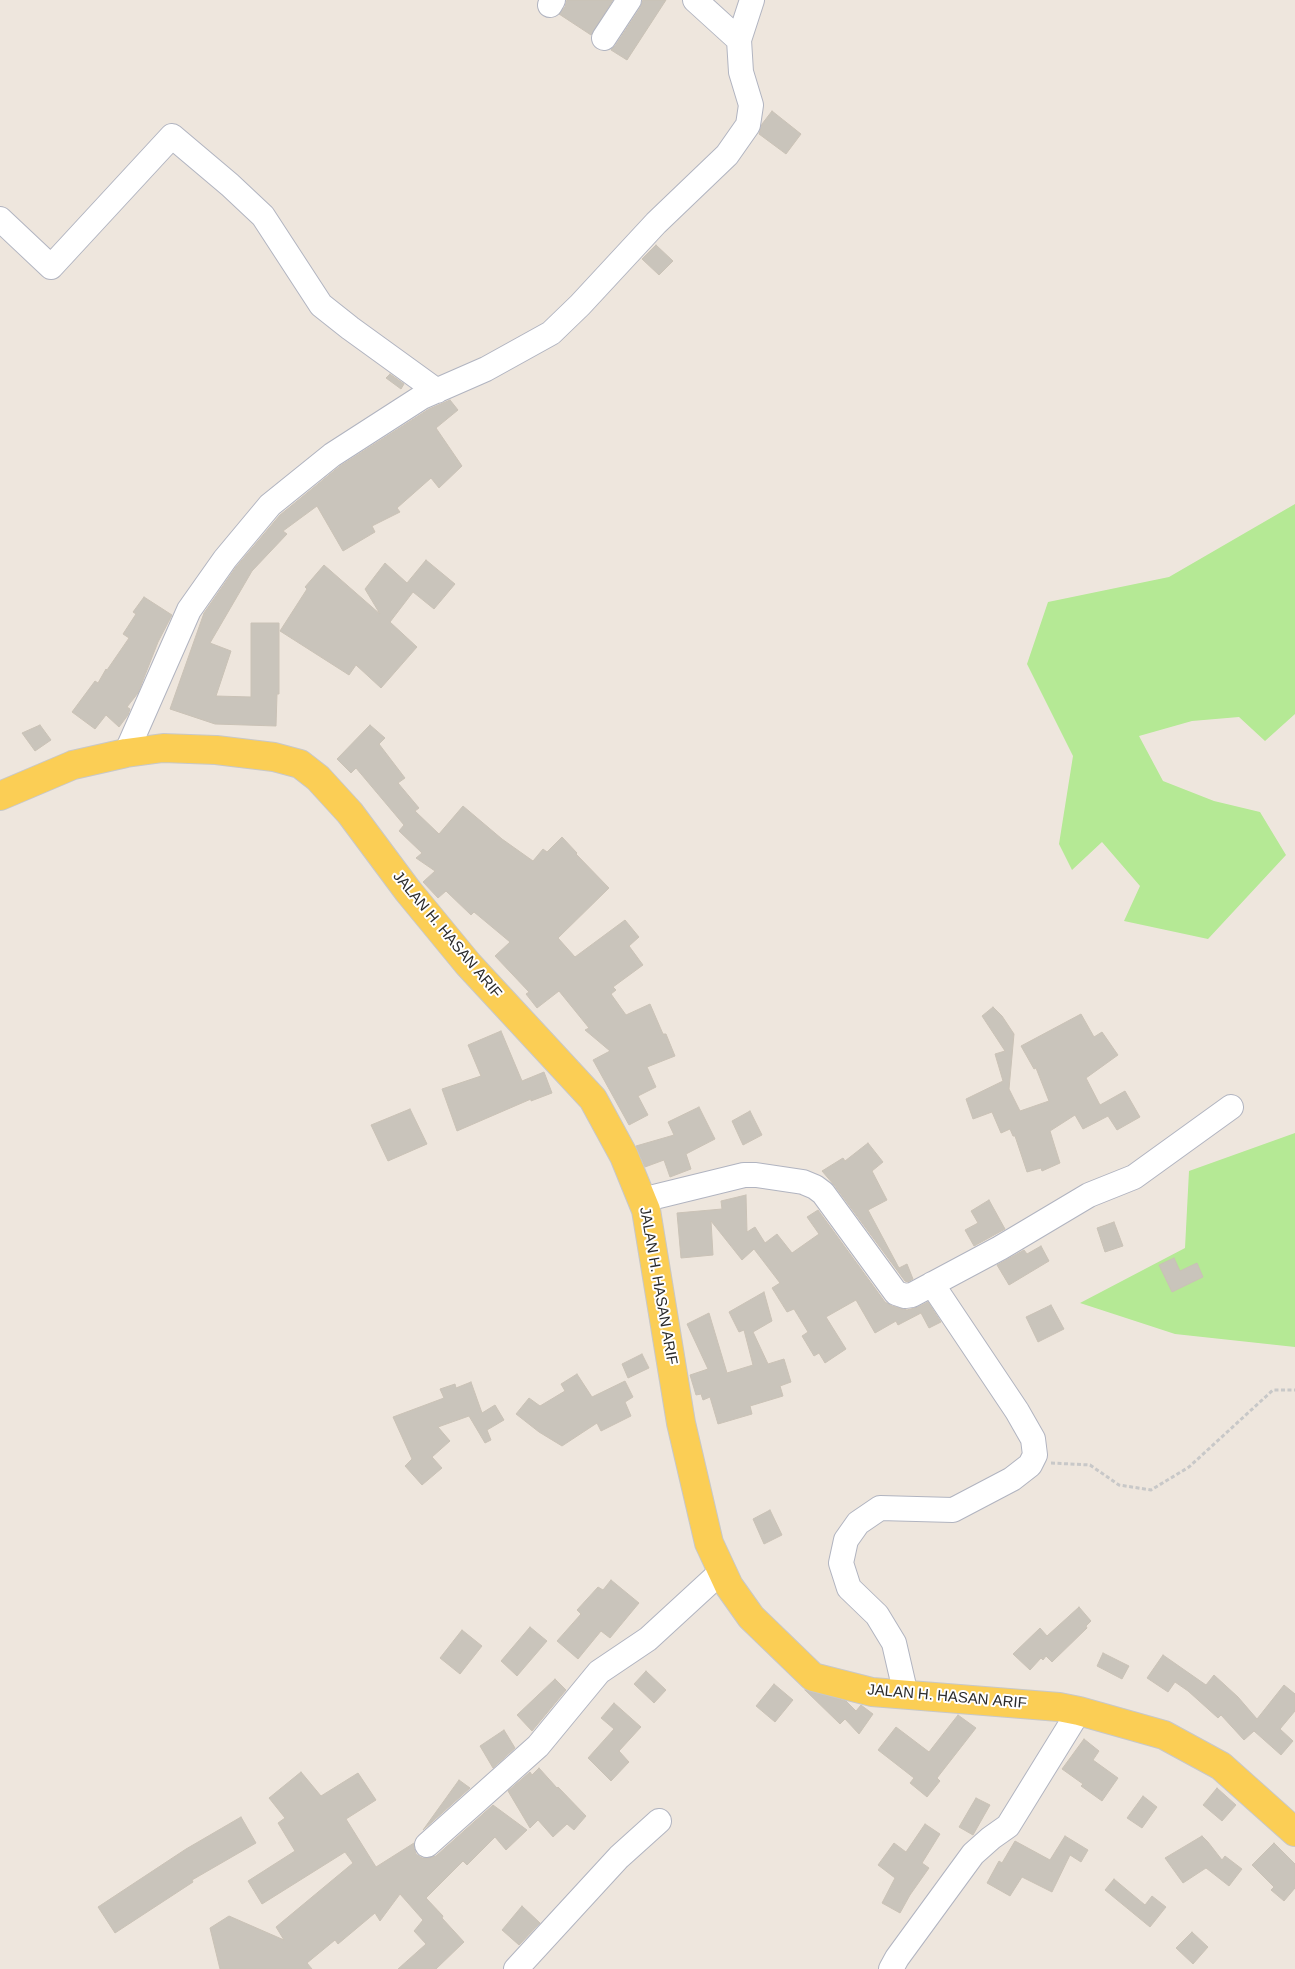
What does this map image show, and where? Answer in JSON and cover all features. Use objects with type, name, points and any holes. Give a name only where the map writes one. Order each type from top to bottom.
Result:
[{"type":"main road","name":"JALAN H. HASAN ARIF","points":[[0,796],[73,765],[126,753],[163,748],[216,750],[274,757],[300,764],[318,778],[343,806],[468,964],[593,1100],[624,1156],[646,1210],[682,1423],[709,1543],[728,1586],[751,1617],[812,1677],[872,1692],[1079,1711],[1164,1735],[1221,1766],[1295,1832]]},
{"type":"street","points":[[604,38],[629,0]]},
{"type":"street","points":[[695,0],[739,40]]},
{"type":"street","points":[[126,753],[189,610],[225,559],[262,514],[332,454],[422,397],[486,369],[551,333],[580,305],[656,223],[727,155],[748,126],[751,105],[741,72],[739,40],[752,0]]},
{"type":"street","points":[[0,219],[51,267],[172,136],[263,216],[321,305],[437,391]]},
{"type":"street","points":[[642,1200],[744,1175],[803,1182],[815,1187],[833,1204],[896,1293],[899,1296],[912,1295],[1005,1245],[1089,1194],[1134,1177],[1231,1107]]},
{"type":"street","points":[[906,1694],[894,1643],[877,1615],[849,1588],[841,1563],[846,1540],[858,1523],[880,1508],[953,1510],[1012,1479],[1030,1465],[1035,1455],[1033,1439],[1017,1411],[932,1284]]},
{"type":"street","points":[[427,1845],[538,1746],[599,1672],[648,1639],[722,1571]]},
{"type":"street","points":[[892,1969],[897,1958],[973,1854],[1008,1826],[1079,1711]]},
{"type":"street","points":[[516,1969],[619,1857],[658,1821]]},
{"type":"path","points":[[1030,1465],[1056,1463],[1090,1465],[1119,1485],[1151,1490],[1189,1467],[1273,1390],[1295,1390]]},
{"type":"green space","points":[[1295,504],[1295,714],[1265,741],[1239,717],[1192,721],[1139,736],[1163,781],[1214,801],[1260,812],[1286,855],[1208,939],[1124,921],[1140,886],[1102,842],[1072,870],[1059,844],[1073,756],[1027,664],[1048,602],[1169,577]]},
{"type":"green space","points":[[1295,1133],[1295,1347],[1175,1334],[1080,1303],[1185,1248],[1189,1171]]},
{"type":"building","points":[[567,0],[613,0],[591,35],[559,14],[565,7]]},
{"type":"building","points":[[643,0],[666,0],[627,60],[611,50],[640,8]]},
{"type":"building","points":[[772,111],[801,134],[786,154],[759,134],[762,124]]},
{"type":"building","points":[[656,245],[673,261],[659,275],[642,259]]},
{"type":"building","points":[[390,374],[404,384],[401,389],[386,378]]},
{"type":"building","points":[[450,400],[458,410],[436,428],[462,466],[439,488],[431,478],[397,508],[400,512],[372,526],[375,532],[343,551],[317,506],[283,531],[287,534],[252,571],[210,643],[231,651],[216,696],[251,697],[251,623],[279,623],[279,694],[277,694],[276,726],[215,724],[170,709],[204,613],[236,567],[280,515],[340,466],[429,409]]},
{"type":"building","points":[[426,560],[455,584],[434,609],[413,592],[390,622],[417,647],[381,688],[356,665],[349,675],[280,631],[307,589],[305,587],[324,565],[380,614],[365,589],[385,563],[407,583]]},
{"type":"building","points":[[144,597],[172,615],[158,642],[138,693],[127,707],[130,709],[128,715],[119,727],[106,715],[95,729],[72,712],[95,681],[98,683],[129,638],[123,634],[136,614],[133,612]]},
{"type":"building","points":[[40,725],[51,740],[35,751],[22,733]]},
{"type":"building","points":[[370,725],[385,738],[379,744],[405,778],[398,783],[419,808],[415,811],[439,834],[463,806],[502,839],[533,861],[543,849],[547,852],[562,837],[609,888],[558,938],[575,957],[625,920],[639,937],[629,946],[643,965],[613,987],[616,990],[611,994],[626,1015],[650,1004],[675,1056],[647,1067],[656,1087],[638,1096],[648,1115],[629,1125],[593,1060],[610,1051],[585,1030],[589,1028],[559,991],[537,1008],[526,994],[529,992],[495,956],[510,942],[474,912],[471,915],[446,891],[438,898],[423,882],[435,871],[416,858],[422,853],[399,831],[404,825],[356,768],[351,773],[337,759]]},
{"type":"building","points":[[993,1007],[1002,1016],[1014,1034],[1009,1089],[1020,1111],[1049,1101],[1036,1068],[1034,1069],[1021,1046],[1081,1014],[1094,1037],[1102,1032],[1118,1055],[1086,1078],[1100,1105],[1125,1091],[1140,1117],[1117,1130],[1108,1116],[1083,1129],[1075,1115],[1050,1131],[1060,1163],[1042,1171],[1041,1168],[1027,1172],[1015,1136],[1013,1136],[1010,1129],[1001,1133],[992,1112],[973,1119],[966,1099],[1003,1081],[995,1054],[1005,1051],[982,1016]]},
{"type":"building","points":[[501,1031],[522,1081],[544,1072],[552,1093],[531,1101],[531,1099],[457,1131],[442,1089],[481,1076],[468,1045]]},
{"type":"building","points":[[699,1107],[715,1139],[686,1154],[691,1169],[670,1177],[664,1160],[645,1167],[636,1146],[674,1135],[668,1122]]},
{"type":"building","points":[[410,1109],[427,1144],[388,1161],[371,1125]]},
{"type":"building","points":[[750,1111],[762,1135],[743,1145],[732,1121]]},
{"type":"building","points":[[868,1143],[883,1162],[872,1171],[887,1200],[868,1210],[899,1268],[907,1264],[913,1279],[908,1282],[905,1281],[822,1171],[843,1158],[845,1161]]},
{"type":"building","points":[[746,1195],[747,1232],[755,1227],[765,1243],[777,1234],[792,1253],[819,1234],[807,1217],[818,1210],[885,1302],[907,1310],[928,1302],[941,1322],[929,1328],[921,1313],[898,1325],[896,1321],[875,1333],[856,1300],[826,1317],[846,1349],[825,1363],[819,1353],[814,1356],[802,1336],[808,1332],[794,1309],[787,1312],[772,1288],[780,1283],[754,1249],[742,1260],[711,1221],[713,1255],[681,1258],[677,1213],[722,1209],[721,1201]]},
{"type":"building","points":[[989,1200],[1005,1229],[974,1246],[965,1230],[978,1223],[971,1211]]},
{"type":"building","points":[[1114,1222],[1123,1246],[1105,1252],[1097,1228]]},
{"type":"building","points":[[1041,1246],[1049,1261],[1009,1285],[997,1265],[1024,1250],[1027,1254]]},
{"type":"building","points":[[1174,1258],[1180,1271],[1197,1263],[1203,1277],[1172,1292],[1159,1265]]},
{"type":"building","points":[[764,1292],[772,1321],[753,1332],[768,1364],[784,1359],[791,1382],[780,1386],[783,1396],[750,1406],[752,1414],[718,1424],[710,1397],[703,1400],[701,1394],[696,1395],[690,1375],[708,1369],[687,1324],[709,1313],[727,1373],[753,1365],[744,1330],[739,1332],[729,1312]]},
{"type":"building","points":[[1051,1305],[1064,1329],[1038,1342],[1026,1317]]},
{"type":"building","points":[[642,1354],[649,1368],[628,1378],[622,1364]]},
{"type":"building","points":[[577,1374],[592,1397],[625,1381],[633,1397],[625,1402],[631,1416],[601,1431],[597,1423],[562,1446],[539,1432],[516,1414],[529,1398],[540,1406],[565,1391],[561,1384]]},
{"type":"building","points":[[471,1382],[482,1413],[495,1405],[504,1420],[487,1430],[491,1440],[485,1443],[469,1416],[438,1427],[450,1441],[432,1457],[442,1468],[422,1485],[405,1466],[412,1459],[393,1417],[444,1398],[440,1389],[455,1384],[456,1388]]},
{"type":"building","points":[[770,1510],[782,1535],[764,1544],[753,1519]]},
{"type":"building","points":[[611,1580],[639,1603],[610,1638],[601,1631],[578,1659],[557,1641],[581,1614],[577,1610],[598,1587],[603,1590]]},
{"type":"building","points":[[1079,1607],[1091,1621],[1086,1626],[1087,1628],[1052,1662],[1046,1656],[1043,1660],[1041,1658],[1030,1670],[1013,1654],[1040,1628],[1047,1636]]},
{"type":"building","points":[[530,1627],[547,1641],[517,1676],[501,1661]]},
{"type":"building","points":[[462,1630],[482,1646],[460,1674],[440,1658]]},
{"type":"building","points":[[1103,1653],[1129,1666],[1122,1679],[1097,1666]]},
{"type":"building","points":[[1163,1655],[1206,1685],[1214,1675],[1238,1697],[1257,1719],[1284,1685],[1295,1694],[1295,1711],[1280,1729],[1293,1741],[1281,1755],[1254,1731],[1244,1740],[1221,1715],[1218,1718],[1175,1682],[1168,1692],[1147,1678]]},
{"type":"building","points":[[646,1671],[666,1690],[654,1703],[634,1684]]},
{"type":"building","points":[[555,1679],[566,1690],[532,1731],[517,1715]]},
{"type":"building","points":[[774,1684],[793,1700],[775,1722],[756,1706]]},
{"type":"building","points":[[805,1690],[846,1701],[856,1711],[861,1705],[873,1714],[859,1734],[845,1719],[840,1724]]},
{"type":"building","points":[[614,1703],[641,1727],[619,1751],[629,1762],[611,1781],[588,1758],[614,1729],[601,1718]]},
{"type":"building","points":[[958,1715],[976,1728],[937,1778],[940,1781],[927,1797],[910,1783],[914,1778],[878,1750],[896,1727],[929,1752]]},
{"type":"building","points":[[504,1730],[515,1748],[493,1768],[480,1746]]},
{"type":"building","points":[[1084,1739],[1099,1751],[1093,1760],[1118,1778],[1102,1801],[1062,1769]]},
{"type":"building","points":[[539,1768],[586,1816],[574,1830],[567,1824],[553,1837],[538,1820],[530,1828],[508,1791],[530,1772],[532,1775]]},
{"type":"building","points":[[301,1772],[321,1796],[358,1773],[376,1800],[346,1819],[376,1867],[414,1843],[416,1854],[422,1858],[436,1856],[493,1805],[527,1830],[506,1850],[495,1837],[467,1865],[463,1861],[426,1898],[464,1942],[436,1969],[398,1969],[426,1944],[414,1931],[423,1920],[400,1894],[380,1921],[375,1913],[338,1944],[335,1940],[307,1963],[312,1969],[220,1969],[210,1928],[229,1916],[284,1940],[276,1927],[353,1863],[345,1852],[262,1904],[248,1881],[295,1851],[278,1823],[285,1818],[269,1798]]},
{"type":"building","points":[[459,1780],[470,1788],[423,1830]]},
{"type":"building","points":[[1217,1788],[1236,1805],[1222,1821],[1203,1805]]},
{"type":"building","points":[[1143,1796],[1157,1807],[1142,1828],[1127,1818]]},
{"type":"building","points":[[976,1798],[990,1805],[973,1835],[959,1827]]},
{"type":"building","points":[[241,1817],[256,1843],[192,1880],[193,1882],[115,1933],[98,1907],[186,1849]]},
{"type":"building","points":[[925,1824],[940,1834],[922,1863],[929,1868],[900,1913],[882,1903],[895,1878],[878,1865],[894,1843],[906,1852]]},
{"type":"building","points":[[1065,1836],[1088,1850],[1081,1862],[1070,1855],[1052,1892],[1022,1877],[1010,1896],[987,1883],[999,1861],[1002,1863],[1015,1841],[1050,1860]]},
{"type":"building","points":[[1202,1836],[1222,1860],[1225,1856],[1242,1869],[1229,1886],[1206,1868],[1183,1883],[1165,1858]]},
{"type":"building","points":[[1274,1843],[1295,1864],[1295,1888],[1284,1901],[1271,1890],[1274,1887],[1252,1865]]},
{"type":"building","points":[[1114,1879],[1145,1905],[1152,1896],[1166,1907],[1150,1927],[1105,1890]]},
{"type":"building","points":[[522,1906],[540,1923],[519,1945],[502,1930]]},
{"type":"building","points":[[1192,1932],[1208,1947],[1193,1964],[1176,1948]]}]
